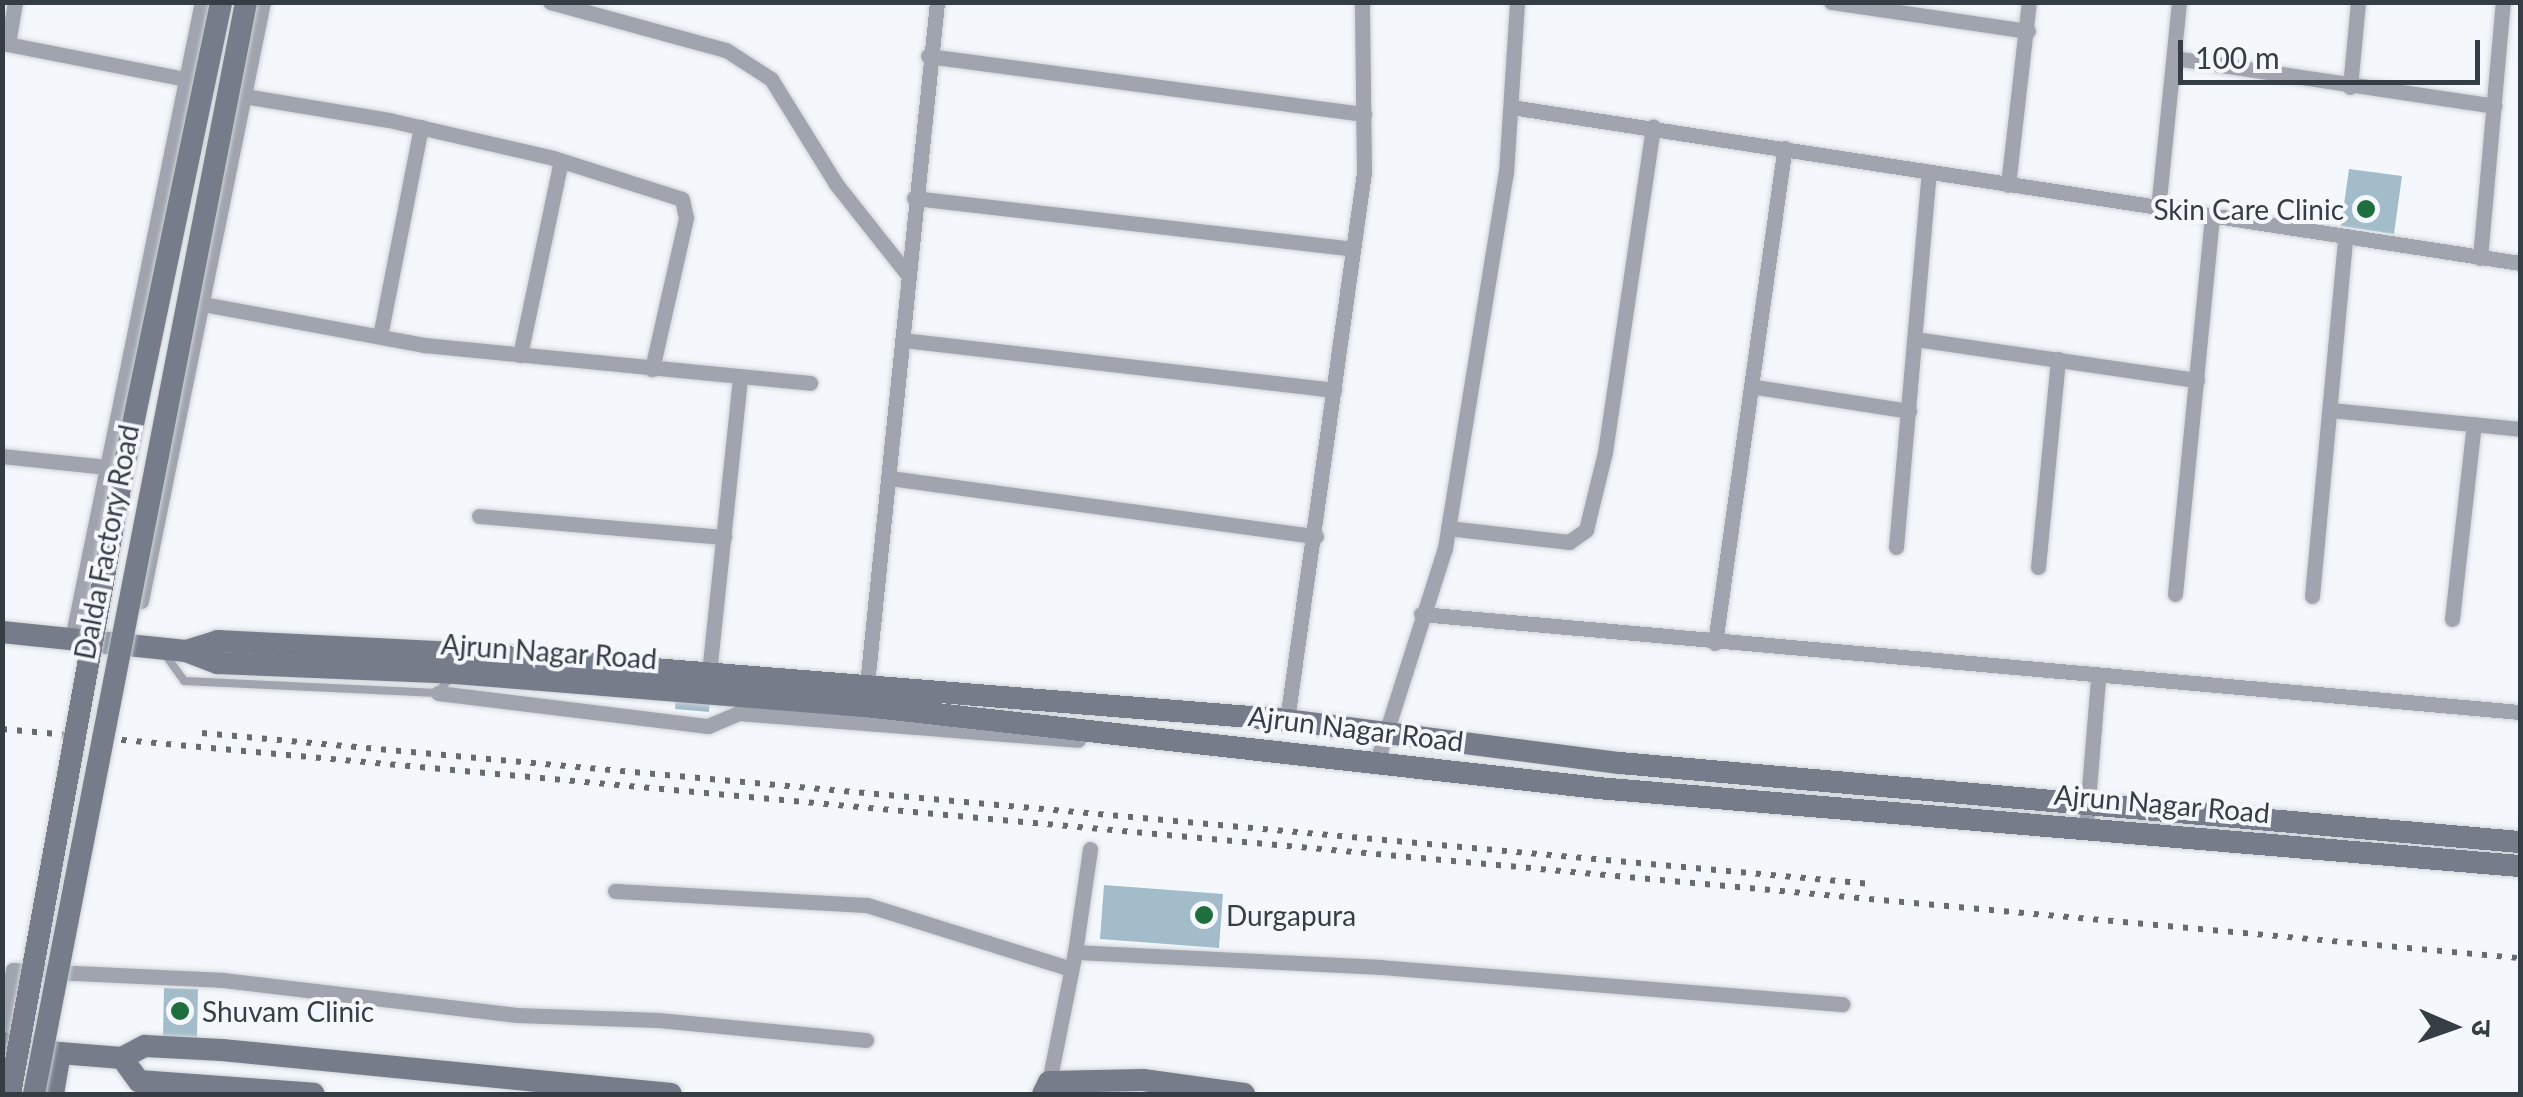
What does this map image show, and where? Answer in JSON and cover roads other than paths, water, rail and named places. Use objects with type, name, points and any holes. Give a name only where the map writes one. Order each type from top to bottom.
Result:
[{"type":"street","points":[[15,2],[5,43],[186,79]]},
{"type":"street","points":[[72,639],[202,2]]},
{"type":"street","name":"Dalda Factory Road","points":[[10,1094],[120,491],[221,2]]},
{"type":"street","name":"Dalda Factory Road","points":[[34,1094],[140,519],[246,2]]},
{"type":"street","points":[[132,646],[263,2]]},
{"type":"street","points":[[550,2],[726,50],[771,79],[836,184],[908,274]]},
{"type":"street","points":[[865,696],[890,478],[928,56],[937,2]]},
{"type":"street","points":[[1287,720],[1316,536],[1353,249],[1364,114],[1362,2]]},
{"type":"street","points":[[1377,761],[1448,528],[1512,106],[1516,2]]},
{"type":"street","points":[[1831,2],[2028,30]]},
{"type":"street","points":[[2008,185],[2029,2]]},
{"type":"street","points":[[2158,208],[2178,2]]},
{"type":"street","points":[[2350,87],[2358,2]]},
{"type":"street","points":[[2480,258],[2503,2]]},
{"type":"street","points":[[928,56],[1364,114]]},
{"type":"street","points":[[2174,58],[2494,106]]},
{"type":"street","points":[[244,96],[421,128],[560,161],[682,199],[686,218],[652,369]]},
{"type":"street","points":[[1512,106],[2520,263]]},
{"type":"street","points":[[1448,528],[1569,542],[1586,530],[1605,452],[1652,127]]},
{"type":"street","points":[[380,336],[421,128]]},
{"type":"street","points":[[1715,643],[1756,386],[1785,148]]},
{"type":"street","points":[[520,356],[560,161]]},
{"type":"street","points":[[1896,546],[1929,172]]},
{"type":"street","points":[[914,198],[1353,249]]},
{"type":"street","points":[[2175,594],[2212,217]]},
{"type":"street","points":[[2312,596],[2345,238]]},
{"type":"street","points":[[203,304],[520,356],[810,383]]},
{"type":"street","points":[[1914,338],[2197,380]]},
{"type":"street","points":[[903,340],[1334,390]]},
{"type":"street","points":[[2038,567],[2058,359]]},
{"type":"street","points":[[709,674],[740,377]]},
{"type":"street","points":[[1756,386],[1909,412]]},
{"type":"street","points":[[2331,410],[2520,429]]},
{"type":"street","points":[[2452,619],[2474,424]]},
{"type":"street","points":[[2,456],[106,467]]},
{"type":"street","points":[[890,478],[1316,536]]},
{"type":"street","points":[[479,516],[724,537]]},
{"type":"street","points":[[1421,614],[2098,678],[2520,712]]},
{"type":"street","name":"Ajrun Nagar Road","points":[[2,632],[162,649],[186,650],[218,641],[709,674],[1598,788],[2086,826],[2520,866]]},
{"type":"street","name":"Ajrun Nagar Road","points":[[186,650],[218,662],[1287,720],[1620,763],[2088,800],[2520,842]]},
{"type":"street","points":[[2086,826],[2098,678]]},
{"type":"street","points":[[438,694],[708,726],[738,713],[1077,745],[1082,706]]},
{"type":"street","points":[[1090,849],[1075,952],[1046,1088],[1144,1080],[1244,1094]]},
{"type":"street","points":[[615,891],[867,904],[1070,968]]},
{"type":"street","points":[[1075,952],[1380,967],[1843,1004]]},
{"type":"street","points":[[2,1032],[13,970],[223,980],[517,1015],[658,1020],[866,1040]]},
{"type":"street","points":[[2,1043],[122,1058],[145,1046],[222,1050],[670,1094]]},
{"type":"street","points":[[54,1094],[60,1053]]},
{"type":"street","points":[[122,1058],[139,1080],[203,1089],[314,1094]]},
{"type":"lane","points":[[162,649],[184,682],[438,694],[454,672]]},
{"type":"railway","points":[[2,729],[2520,958]]},
{"type":"railway","points":[[202,733],[1871,884]]},
{"type":"place","name":"Skin Care Clinic","points":[[2366,209]]},
{"type":"place","name":"Durgapura","points":[[1204,915]]},
{"type":"place","name":"Shuvam Clinic","points":[[180,1011]]}]
